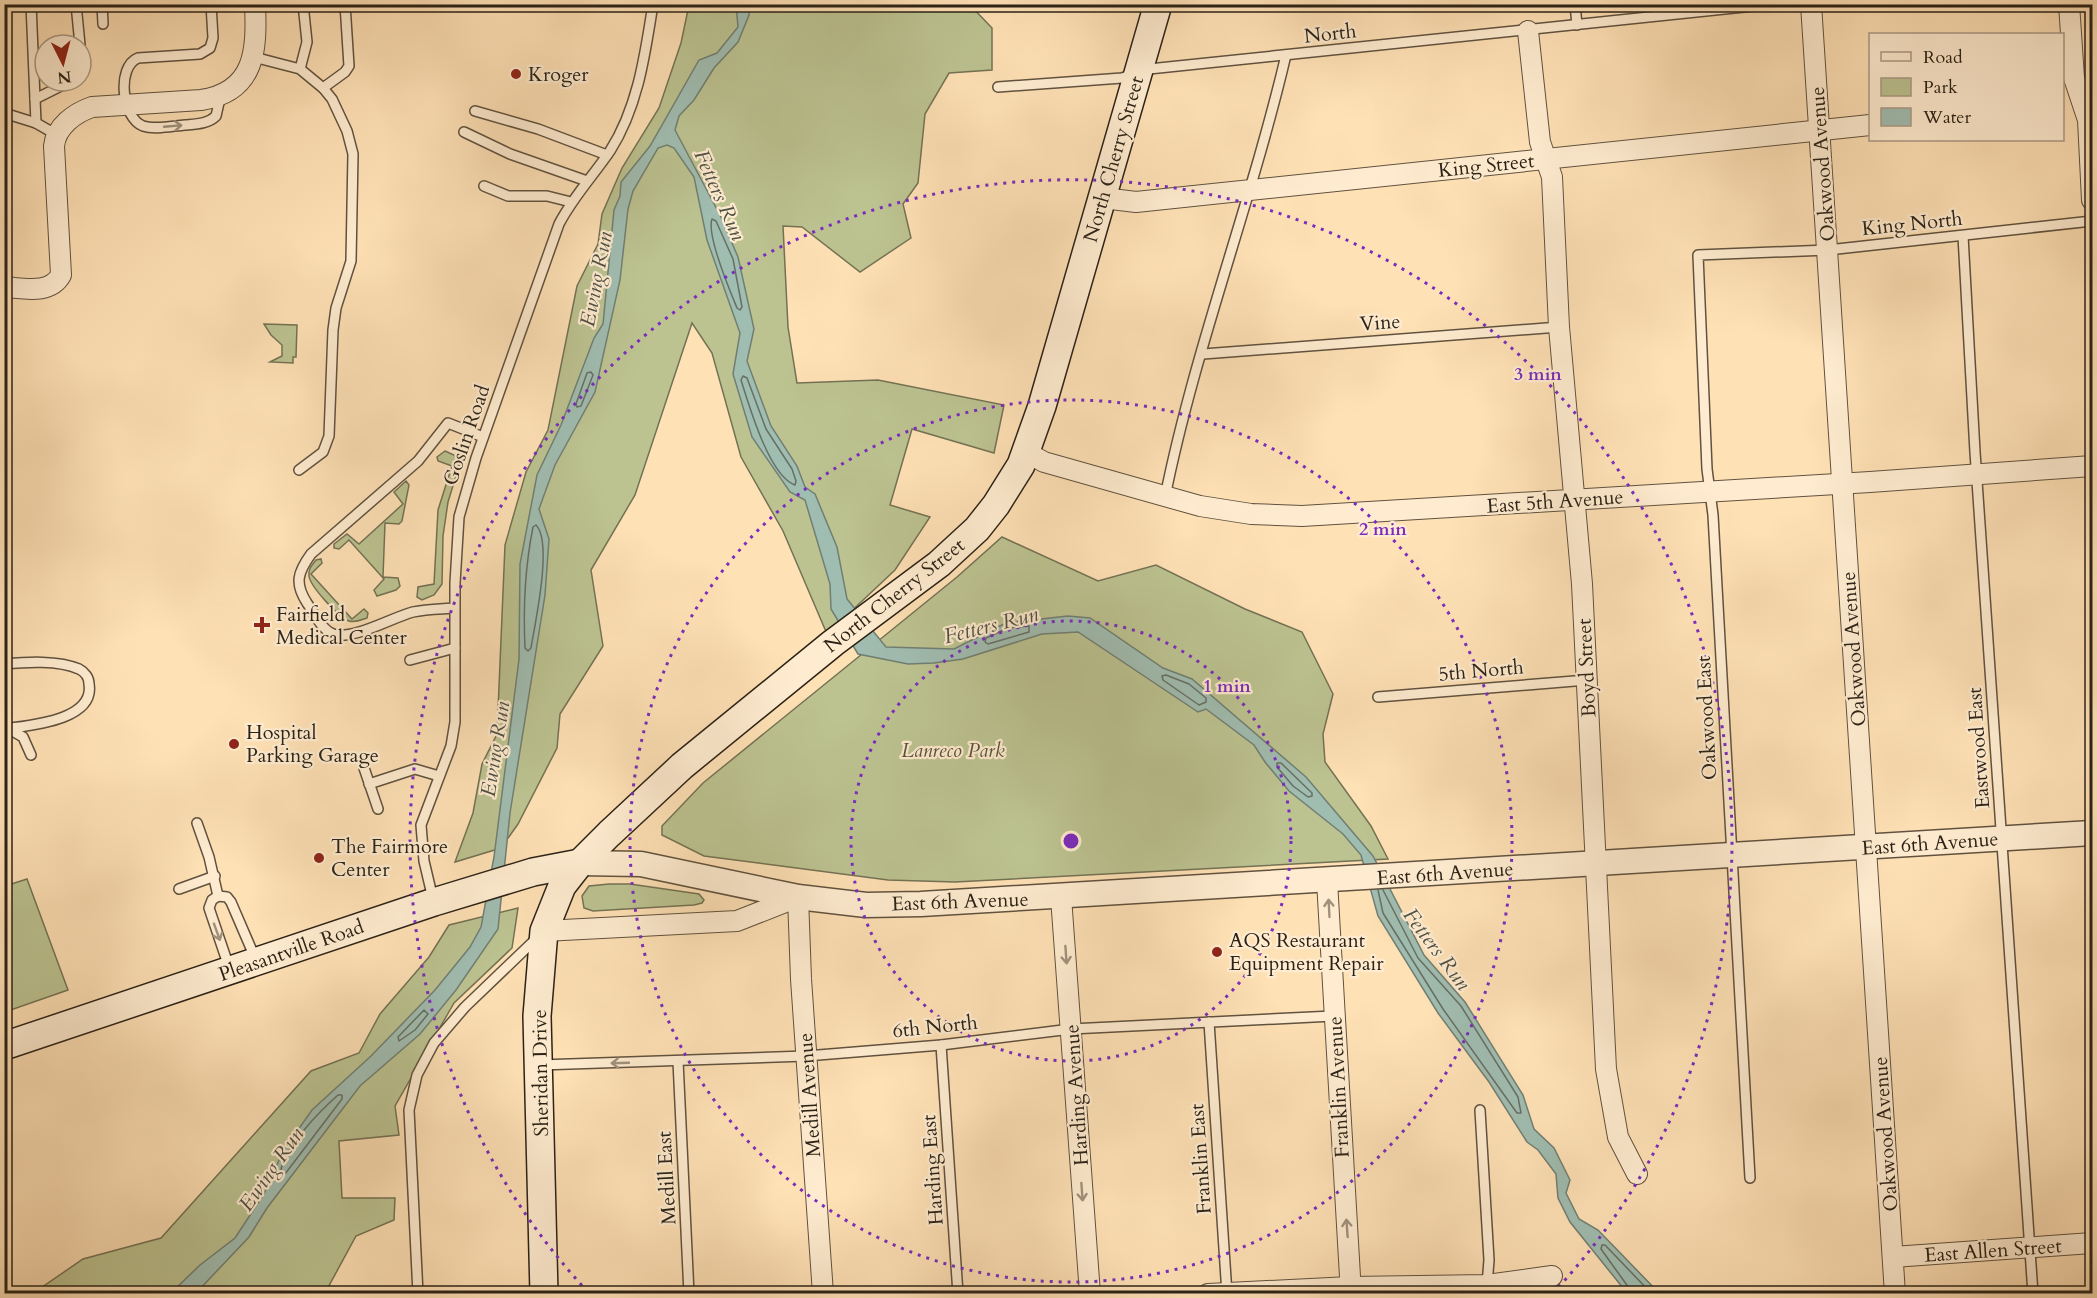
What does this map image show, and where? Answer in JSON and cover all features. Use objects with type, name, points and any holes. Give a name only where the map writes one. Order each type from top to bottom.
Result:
[{"type":"main road","name":"North Cherry Street","points":[[580,863],[682,766],[833,643],[939,564],[976,530],[1011,482],[1026,452],[1042,406],[1158,4]]},
{"type":"main road","name":"Pleasantville Road","points":[[4,1046],[443,899],[533,872],[580,863]]},
{"type":"main road","name":"Sheridan Drive","points":[[544,1293],[537,1016],[544,931],[562,886],[580,863]]},
{"type":"street","points":[[4,287],[46,287],[56,282],[61,275],[54,150],[57,135],[65,124],[82,111],[92,107],[201,100],[221,94],[241,80],[254,57],[255,4]]},
{"type":"street","name":"Oakwood Avenue","points":[[1811,4],[1895,1293]]},
{"type":"street","points":[[2069,4],[2074,78],[2079,102],[2088,120],[2092,200]]},
{"type":"street","name":"Boyd Street","points":[[1528,31],[1544,159],[1552,177],[1559,327],[1575,500],[1587,680],[1609,1096],[1618,1137],[1637,1174]]},
{"type":"street","name":"King Street","points":[[1103,198],[1136,202],[1252,188],[1869,125]]},
{"type":"street","name":"East 5th Avenue","points":[[1026,452],[1044,462],[1165,497],[1251,514],[1302,516],[1843,484],[2092,466]]},
{"type":"street","name":"East 6th Avenue","points":[[580,863],[641,864],[798,897],[866,905],[1061,897],[2092,833]]},
{"type":"street","name":"Franklin Avenue","points":[[1337,880],[1333,1016],[1350,1290]]},
{"type":"street","name":"East 6th Avenue","points":[[544,931],[737,921],[798,897]]},
{"type":"street","name":"Medill Avenue","points":[[798,897],[806,1056],[823,1293]]},
{"type":"street","name":"Harding Avenue","points":[[1061,897],[1090,1293]]},
{"type":"street","name":"East Allen Street","points":[[1893,1257],[2092,1243]]},
{"type":"street","points":[[1220,1293],[1488,1289],[1552,1276]]},
{"type":"lane","points":[[31,4],[36,123]]},
{"type":"lane","points":[[76,4],[79,33]]},
{"type":"lane","points":[[102,4],[103,24]]},
{"type":"lane","points":[[127,104],[125,70],[129,63],[138,58],[200,54],[210,48],[213,38],[211,4]]},
{"type":"lane","points":[[300,69],[307,42],[303,4]]},
{"type":"lane","points":[[323,88],[345,72],[349,66],[345,4]]},
{"type":"lane","name":"Goslin Road","points":[[443,899],[424,861],[421,825],[451,746],[455,722],[454,608],[459,517],[483,437],[559,224],[571,202],[607,155],[630,108],[641,77],[653,4]]},
{"type":"lane","points":[[1575,4],[1577,25]]},
{"type":"lane","name":"North","points":[[998,87],[1114,79],[1149,69],[1773,4]]},
{"type":"lane","points":[[1165,497],[1203,354],[1252,188],[1286,55]]},
{"type":"lane","points":[[254,57],[300,69],[323,88],[332,99],[347,131],[353,154],[351,261],[336,308],[333,330],[328,446],[324,452],[299,470]]},
{"type":"lane","points":[[35,99],[47,93]]},
{"type":"lane","points":[[475,111],[538,129],[607,155]]},
{"type":"lane","points":[[4,113],[36,123],[57,135]]},
{"type":"lane","points":[[464,132],[510,154],[587,182]]},
{"type":"lane","points":[[484,186],[508,196],[547,196],[571,202]]},
{"type":"lane","name":"King North","points":[[1698,255],[1827,250],[2092,221]]},
{"type":"lane","name":"Eastwood East","points":[[1963,236],[1977,475],[2033,1293]]},
{"type":"lane","name":"Oakwood East","points":[[1698,255],[1750,1178]]},
{"type":"lane","name":"Vine","points":[[1203,354],[1559,327]]},
{"type":"lane","points":[[454,608],[412,612],[348,635],[334,634],[323,626],[298,589],[298,579],[301,568],[311,554],[418,461],[448,423],[483,437]]},
{"type":"lane","points":[[410,660],[455,648]]},
{"type":"lane","points":[[4,664],[62,664],[82,670],[88,678],[90,688],[79,708],[63,718],[8,727]]},
{"type":"lane","name":"5th North","points":[[1378,697],[1587,680]]},
{"type":"lane","points":[[8,727],[23,737],[31,755]]},
{"type":"lane","points":[[364,768],[378,809]]},
{"type":"lane","points":[[369,784],[416,769],[439,776]]},
{"type":"lane","points":[[197,823],[215,876],[218,896]]},
{"type":"lane","points":[[178,889],[215,876]]},
{"type":"lane","points":[[230,970],[209,908],[212,900],[218,896],[227,897],[231,902],[256,961]]},
{"type":"lane","points":[[418,1293],[409,1110],[417,1075],[434,1043],[465,1007],[544,931]]},
{"type":"lane","name":"6th North","points":[[540,1065],[806,1056],[941,1045],[1071,1029],[1333,1016]]},
{"type":"lane","name":"Franklin East","points":[[1209,1022],[1220,1293]]},
{"type":"lane","name":"Harding East","points":[[941,1045],[958,1293]]},
{"type":"lane","name":"Medill East","points":[[678,1061],[689,1293]]},
{"type":"lane","points":[[1480,1110],[1489,1260],[1488,1289]]},
{"type":"green space","points":[[689,5],[970,5],[992,28],[992,70],[949,73],[925,114],[918,183],[903,204],[911,238],[860,272],[802,227],[783,226],[788,327],[797,383],[878,380],[1004,405],[994,453],[912,429],[890,505],[930,517],[895,570],[827,634],[783,531],[741,457],[712,353],[692,323],[635,495],[591,570],[603,646],[560,714],[557,748],[518,824],[501,848],[455,862],[473,813],[482,764],[497,734],[505,545],[526,472],[548,430],[577,286],[598,244],[602,214],[622,168],[659,108],[681,43]]},
{"type":"green space","points":[[264,324],[297,325],[296,357],[293,357],[293,363],[270,362],[282,356],[282,345],[271,335]]},
{"type":"green space","points":[[445,451],[454,455],[460,463],[448,502],[443,536],[442,584],[434,595],[422,600],[417,597],[418,587],[434,584],[438,510],[452,466],[438,461],[437,457]]},
{"type":"green space","points":[[406,481],[409,485],[402,521],[399,524],[385,523],[383,577],[398,578],[400,586],[396,590],[377,596],[374,590],[384,579],[349,540],[339,549],[334,548],[334,544],[347,534],[359,544],[403,504],[394,492]]},
{"type":"green space","name":"Lanreco Park","points":[[1002,537],[1098,581],[1156,565],[1245,609],[1302,632],[1333,694],[1323,734],[1325,762],[1371,826],[1388,859],[955,882],[888,880],[704,856],[662,835],[662,826],[703,783],[957,577]]},
{"type":"green space","points":[[321,559],[322,563],[311,574],[352,619],[364,609],[368,613],[367,618],[356,621],[344,619],[319,594],[309,574],[316,560]]},
{"type":"green space","points":[[27,879],[68,990],[5,1012],[5,886]]},
{"type":"green space","points":[[630,884],[699,894],[704,900],[694,905],[593,911],[584,908],[582,896],[589,886]]},
{"type":"green space","points":[[518,908],[512,948],[454,1003],[395,1106],[399,1135],[339,1141],[342,1198],[395,1198],[394,1220],[356,1236],[325,1293],[32,1294],[83,1259],[161,1238],[311,1071],[359,1053],[380,1014],[429,957],[449,925]]},
{"type":"water","points":[[736,4],[749,5],[749,15],[738,42],[714,68],[694,100],[679,116],[675,130],[720,215],[738,257],[754,329],[747,361],[771,426],[797,466],[805,487],[815,494],[837,547],[847,599],[886,647],[954,649],[1006,623],[1068,616],[1090,618],[1163,668],[1192,679],[1306,777],[1373,856],[1424,955],[1465,1002],[1523,1095],[1534,1129],[1554,1148],[1570,1180],[1566,1193],[1579,1219],[1598,1230],[1659,1293],[1627,1293],[1570,1222],[1558,1198],[1556,1174],[1538,1150],[1527,1142],[1489,1082],[1438,1013],[1378,916],[1361,855],[1343,834],[1289,791],[1254,745],[1206,709],[1198,712],[1078,632],[1042,634],[963,659],[934,663],[908,664],[858,654],[831,609],[830,584],[805,500],[790,492],[752,437],[733,374],[740,333],[707,240],[694,177],[674,148],[667,145],[658,148],[633,191],[628,209],[620,280],[595,392],[555,465],[539,509],[549,539],[545,595],[510,813],[498,929],[456,990],[420,1034],[360,1086],[267,1208],[249,1237],[196,1293],[170,1294],[200,1265],[235,1238],[264,1194],[283,1151],[312,1110],[371,1056],[435,990],[470,947],[481,927],[494,857],[519,659],[520,564],[537,475],[561,425],[594,338],[603,324],[614,210],[620,196],[621,182],[650,146],[699,60],[717,53],[738,27]]},
{"type":"place","name":"Kroger","points":[[516,74]]},
{"type":"place","name":"Fairfield Medical Center","points":[[262,625]]},
{"type":"place","name":"Hospital Parking Garage","points":[[234,744]]},
{"type":"place","name":"The Fairmore Center","points":[[319,858]]},
{"type":"place","name":"AQS Restaurant Equipment Repair","points":[[1217,952]]},
{"type":"water label","name":"Fetters Run","points":[[720,195]]},
{"type":"water label","name":"Ewing Run","points":[[596,279]]},
{"type":"water label","name":"Fetters Run","points":[[991,625]]},
{"type":"water label","name":"Ewing Run","points":[[495,749]]},
{"type":"water label","name":"Fetters Run","points":[[1437,949]]},
{"type":"water label","name":"Ewing Run","points":[[271,1169]]}]
